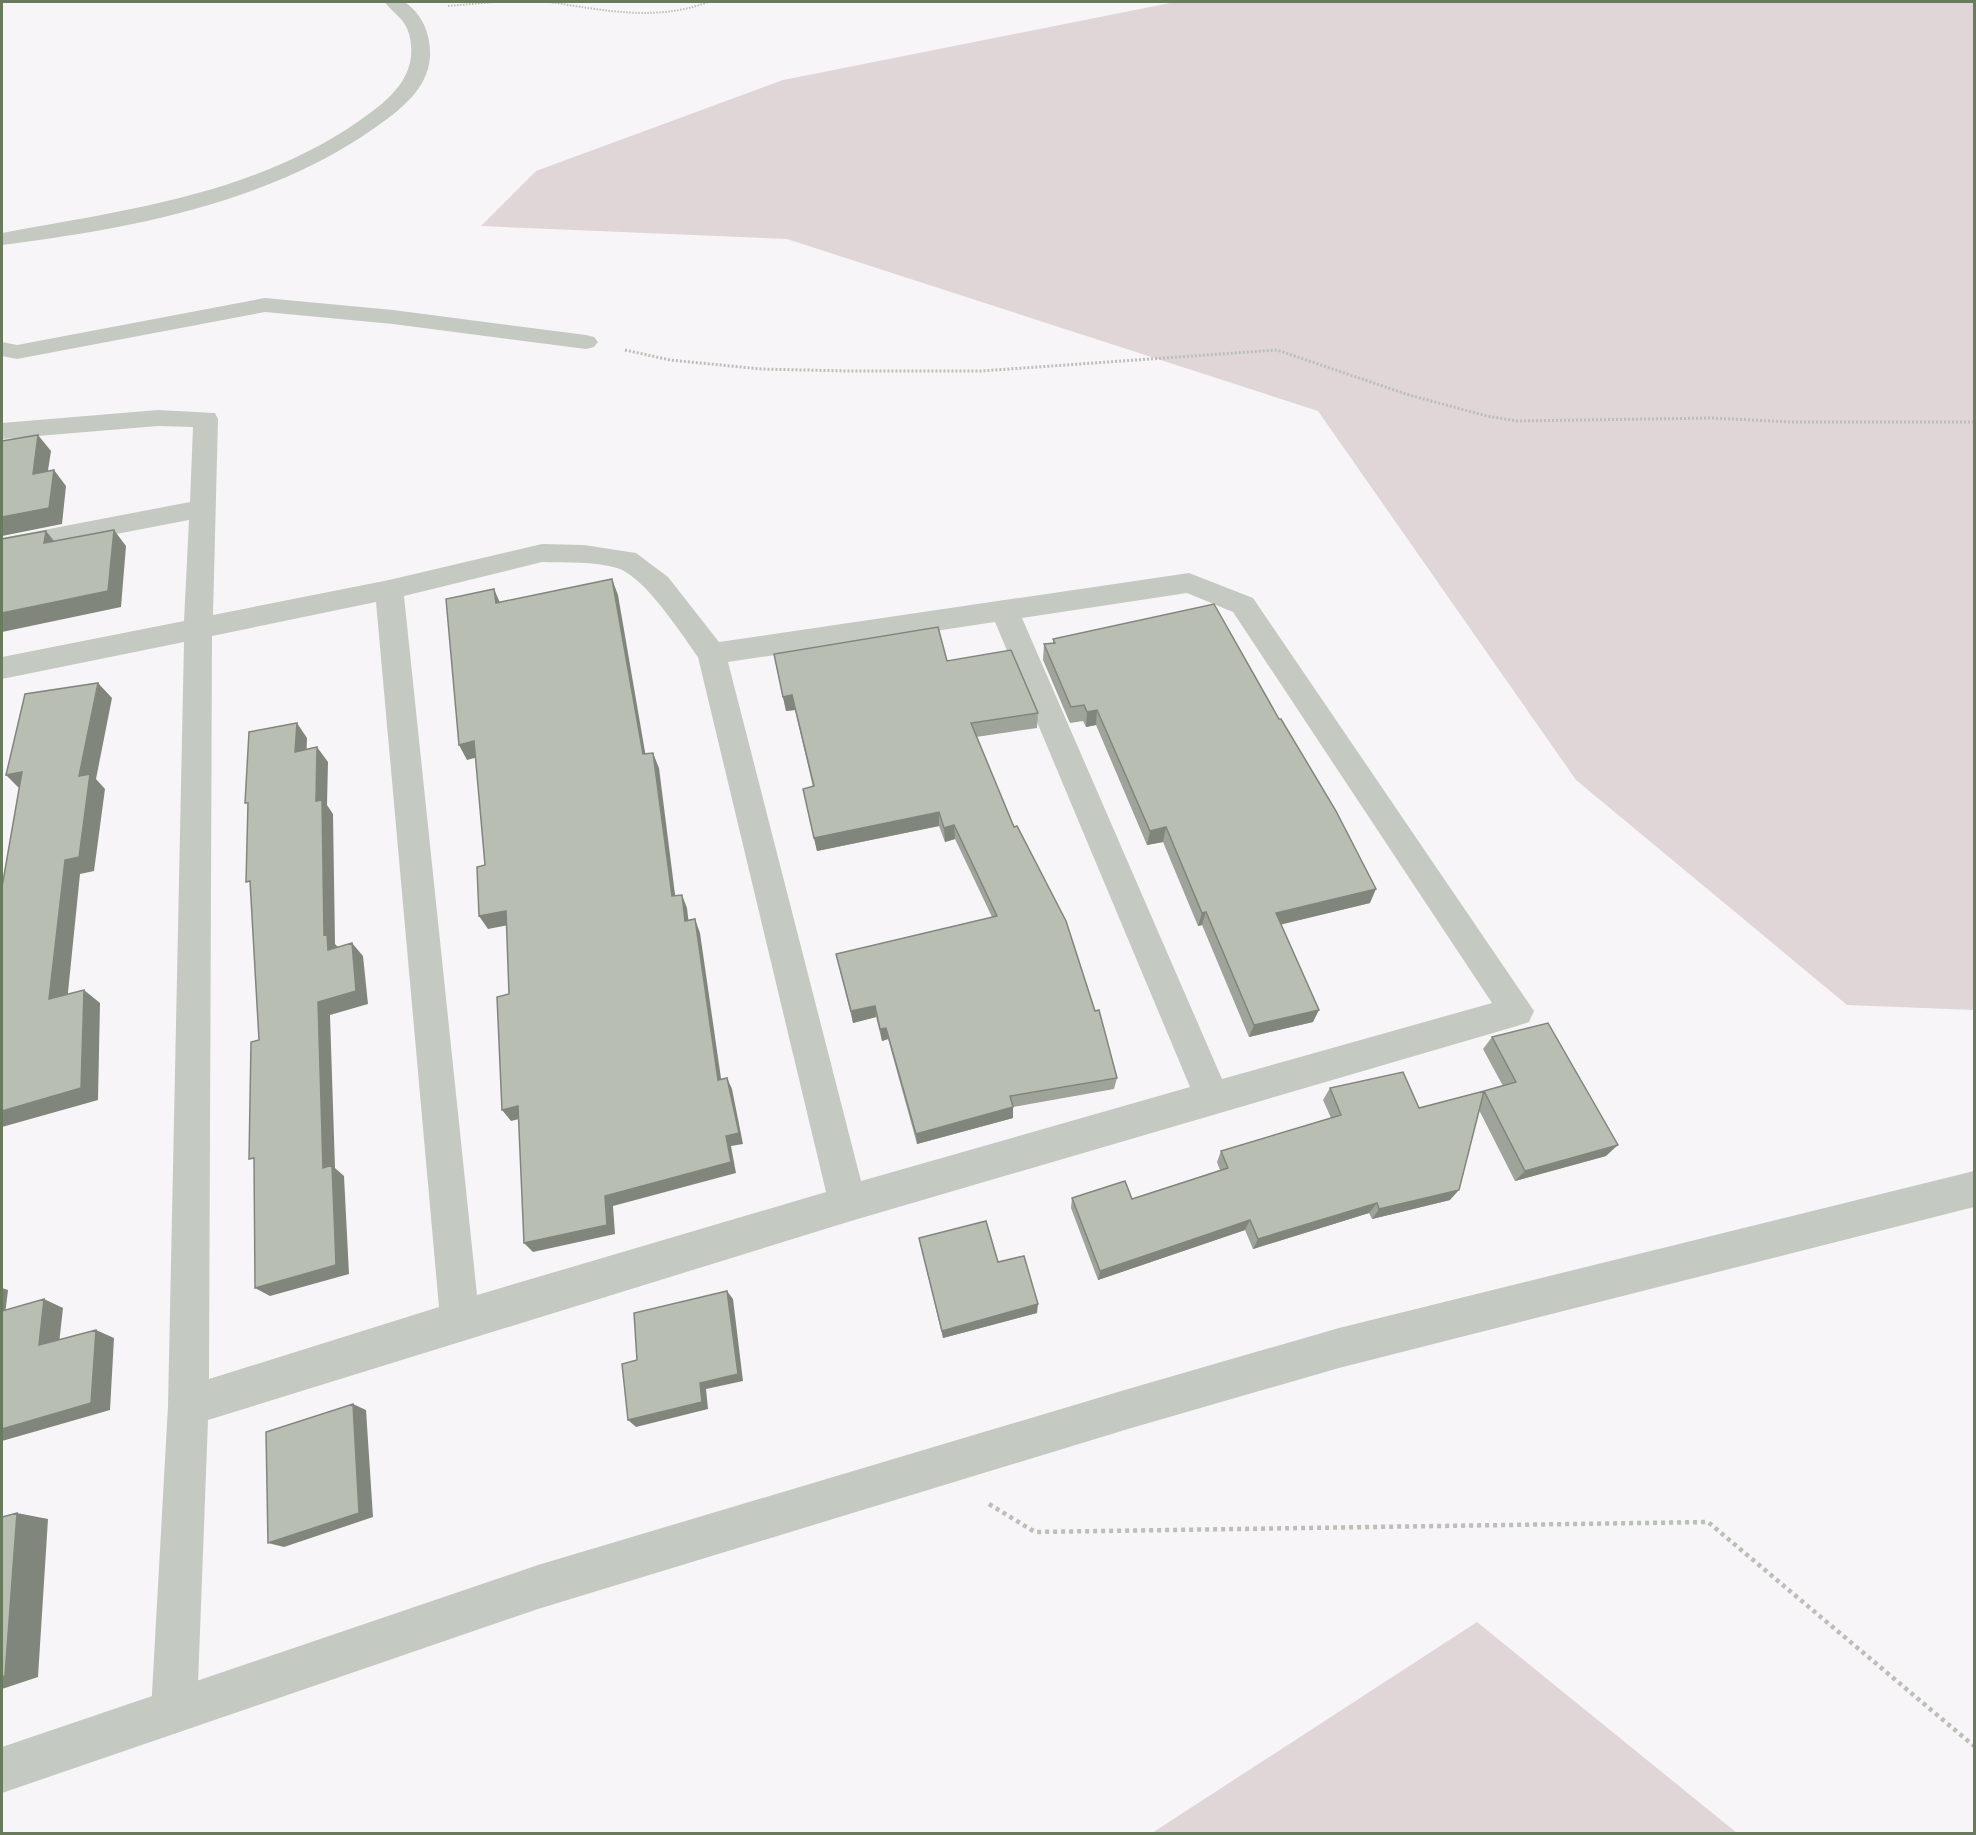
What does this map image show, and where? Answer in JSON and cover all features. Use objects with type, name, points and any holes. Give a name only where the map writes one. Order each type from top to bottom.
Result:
[{"type":"street","points":[[2,239],[154,212],[234,190],[286,171],[332,148],[405,95],[419,71],[422,38],[405,10],[394,2]]},
{"type":"street","points":[[2,349],[17,352],[265,305],[393,316],[586,342]]},
{"type":"street","points":[[2,431],[158,418],[206,419],[198,628],[188,1406],[174,1711]]},
{"type":"street","points":[[2,547],[201,509]]},
{"type":"street","points":[[2,668],[389,590],[542,553],[584,554],[626,560],[658,584],[712,654],[847,1202]]},
{"type":"street","points":[[188,1406],[460,1318],[847,1202],[1517,1011],[1243,605],[1189,583],[712,654]]},
{"type":"street","points":[[389,590],[460,1318]]},
{"type":"street","points":[[1005,612],[1212,1098]]},
{"type":"street","points":[[2,1770],[538,1587],[1339,1348],[1974,1189]]},
{"type":"path","points":[[549,2],[609,10],[648,12],[691,10],[708,2]]},
{"type":"path","points":[[586,342],[670,360],[761,369],[848,371],[981,371],[1277,350],[1409,395],[1487,416],[1516,421],[1713,418],[1790,422],[1974,422]]},
{"type":"path","points":[[932,1468],[1035,1532],[1708,1522],[1974,1746]]},
{"type":"shaded area","points":[[1175,2],[1974,2],[1974,1010],[1847,1005],[1576,780],[1318,411],[787,239],[481,226],[536,171],[783,80]]},
{"type":"shaded area","points":[[1477,1622],[1737,1833],[1152,1833]]},
{"type":"building","points":[[38,435],[33,474],[54,470],[49,508],[2,517],[2,441]]},
{"type":"building","points":[[114,530],[108,591],[2,613],[2,539],[46,531],[44,543]]},
{"type":"building","points":[[612,579],[643,754],[653,753],[672,896],[682,895],[685,921],[695,919],[718,1080],[727,1078],[739,1133],[726,1136],[731,1162],[605,1196],[607,1225],[524,1243],[518,1106],[502,1110],[497,997],[509,994],[506,911],[479,916],[477,867],[485,865],[474,741],[459,745],[446,599],[494,589],[496,603]]},
{"type":"building","points":[[1214,604],[1279,719],[1336,811],[1376,889],[1276,913],[1319,1010],[1254,1025],[1206,912],[1202,913],[1166,827],[1150,831],[1097,710],[1087,712],[1084,705],[1071,707],[1044,644],[1055,643],[1053,639]]},
{"type":"building","points":[[938,627],[947,661],[1011,650],[1038,713],[971,723],[1014,827],[1017,826],[1066,921],[1095,1011],[1099,1010],[1117,1078],[1010,1096],[1013,1107],[916,1134],[886,1028],[880,1029],[875,1006],[851,1011],[836,954],[997,916],[954,825],[944,828],[939,812],[814,838],[803,789],[814,786],[792,695],[783,697],[774,654]]},
{"type":"building","points":[[98,683],[79,776],[90,774],[79,857],[65,860],[49,999],[84,990],[81,1088],[2,1111],[2,887],[22,772],[6,775],[25,694]]},
{"type":"building","points":[[297,723],[295,752],[317,747],[316,801],[322,800],[324,935],[327,934],[328,950],[352,943],[356,991],[318,1002],[323,1168],[332,1165],[336,1265],[255,1288],[254,1158],[249,1159],[251,1042],[259,1040],[250,881],[246,882],[248,803],[245,803],[249,732]]},
{"type":"building","points":[[1548,1023],[1618,1145],[1525,1171],[1484,1091],[1516,1082],[1492,1037]]},
{"type":"building","points":[[1403,1072],[1419,1108],[1484,1091],[1459,1190],[1379,1209],[1377,1203],[1258,1239],[1250,1220],[1100,1271],[1072,1198],[1125,1181],[1132,1199],[1228,1168],[1221,1151],[1341,1115],[1330,1088]]},
{"type":"building","points":[[986,1221],[998,1262],[1024,1256],[1038,1304],[942,1331],[919,1238]]},
{"type":"building","points":[[727,1291],[738,1374],[700,1383],[702,1402],[628,1420],[622,1364],[637,1360],[634,1313]]},
{"type":"building","points":[[44,1299],[39,1345],[96,1330],[91,1403],[2,1429],[2,1311]]},
{"type":"building","points":[[353,1404],[359,1513],[268,1543],[266,1432]]},
{"type":"building","points":[[17,1513],[5,1676],[2,1677],[2,1517]]}]
